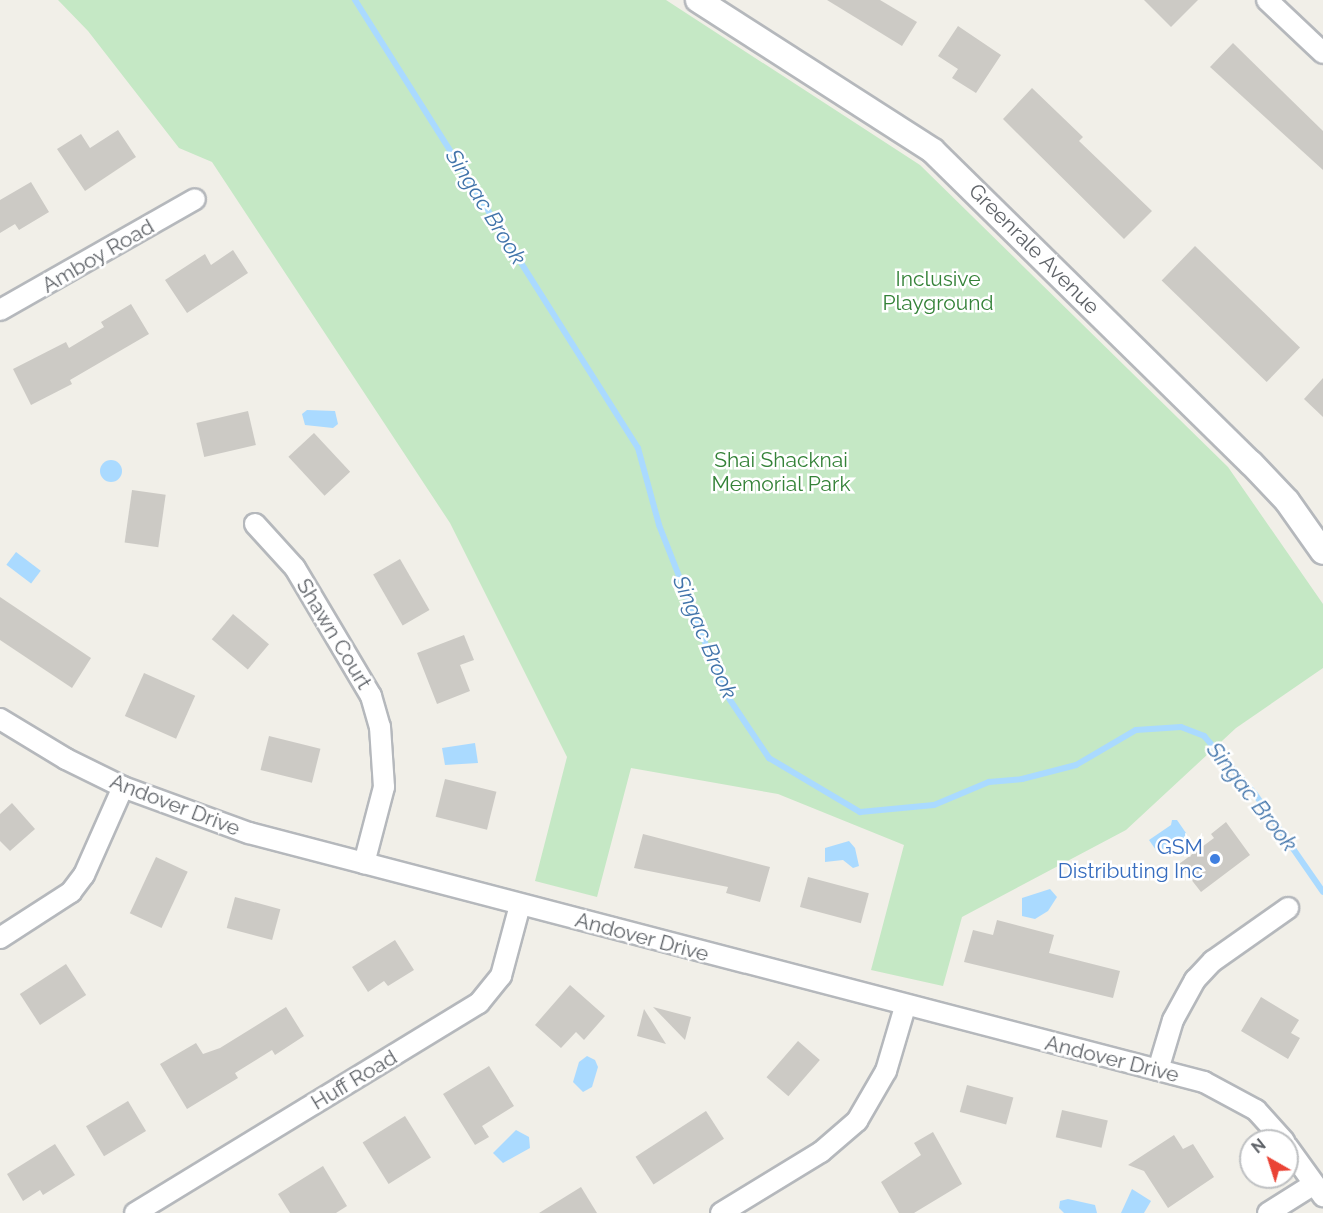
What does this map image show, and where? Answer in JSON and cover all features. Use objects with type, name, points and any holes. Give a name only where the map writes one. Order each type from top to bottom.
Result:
[{"type":"street","name":"Greenrale Avenue","points":[[698,0],[933,151],[1251,463],[1287,501],[1323,552]]},
{"type":"street","points":[[1268,0],[1323,53]]},
{"type":"street","name":"Amboy Road","points":[[0,310],[61,279],[195,199]]},
{"type":"street","name":"Shawn Court","points":[[255,524],[295,568],[371,696],[380,727],[384,787],[364,863]]},
{"type":"street","name":"Andover Drive","points":[[0,719],[123,787],[249,833],[905,1007],[1204,1082],[1238,1099],[1275,1129]]},
{"type":"street","points":[[0,938],[71,892],[84,875],[123,787]]},
{"type":"street","name":"Huff Road","points":[[135,1213],[479,1003],[501,976],[520,905]]},
{"type":"street","points":[[1158,1070],[1173,1020],[1195,980],[1213,961],[1288,908]]},
{"type":"street","points":[[721,1213],[821,1152],[857,1121],[886,1071],[905,1007]]},
{"type":"street","points":[[1268,1213],[1319,1190],[1299,1162]]},
{"type":"green space","name":"Shai Shacknai Memorial Park","points":[[58,0],[666,0],[920,165],[1228,467],[1323,604],[1323,668],[1236,728],[1126,830],[962,917],[943,986],[871,970],[904,845],[778,794],[631,768],[597,897],[535,881],[567,757],[450,523],[212,162],[179,148],[88,31]]},
{"type":"water","points":[[307,410],[335,411],[338,424],[333,428],[305,425],[302,414]]},
{"type":"water","points":[[107,460],[115,460],[122,467],[122,475],[115,482],[107,482],[100,475],[100,467]]},
{"type":"water","points":[[16,552],[41,571],[31,583],[6,565]]},
{"type":"water","points":[[475,743],[478,763],[445,765],[442,748]]},
{"type":"water","points":[[1172,820],[1177,820],[1186,833],[1184,839],[1178,839],[1158,853],[1149,840],[1171,825]]},
{"type":"water","points":[[849,841],[855,848],[859,866],[853,868],[843,860],[825,862],[825,848]]},
{"type":"water","points":[[1050,889],[1057,897],[1048,911],[1035,919],[1022,916],[1022,898]]},
{"type":"water","points":[[587,1056],[595,1060],[598,1067],[592,1087],[583,1092],[573,1082],[579,1062]]},
{"type":"water","points":[[516,1130],[529,1137],[530,1148],[503,1163],[493,1153]]},
{"type":"water","points":[[1132,1189],[1151,1201],[1144,1213],[1121,1213]]},
{"type":"water","points":[[1068,1199],[1095,1205],[1097,1213],[1064,1213],[1059,1208],[1060,1201]]},
{"type":"building","points":[[827,0],[880,0],[917,22],[902,46]]},
{"type":"building","points":[[1144,0],[1198,0],[1171,27]]},
{"type":"building","points":[[958,26],[1001,55],[976,93],[952,78],[958,69],[938,56]]},
{"type":"building","points":[[1233,43],[1323,131],[1323,170],[1210,67]]},
{"type":"building","points":[[1032,88],[1083,137],[1079,141],[1152,211],[1124,239],[1003,119]]},
{"type":"building","points":[[118,130],[136,157],[85,191],[57,149],[81,134],[90,148]]},
{"type":"building","points":[[31,182],[49,212],[19,230],[15,224],[0,233],[0,200]]},
{"type":"building","points":[[1195,246],[1300,347],[1267,382],[1162,281]]},
{"type":"building","points":[[233,250],[248,273],[187,313],[165,280],[205,254],[211,265]]},
{"type":"building","points":[[131,304],[149,334],[70,380],[72,384],[31,405],[13,369],[66,342],[69,348],[104,327],[101,322]]},
{"type":"building","points":[[1323,378],[1323,417],[1304,399]]},
{"type":"building","points":[[248,411],[256,445],[204,457],[196,423]]},
{"type":"building","points":[[314,433],[350,472],[325,496],[288,457]]},
{"type":"building","points":[[132,490],[166,495],[158,547],[125,542]]},
{"type":"building","points":[[400,559],[430,610],[403,626],[373,574]]},
{"type":"building","points":[[0,597],[91,658],[72,688],[0,640]]},
{"type":"building","points":[[233,614],[269,644],[248,669],[212,639]]},
{"type":"building","points":[[464,635],[474,660],[460,665],[470,691],[437,704],[417,653]]},
{"type":"building","points":[[144,673],[195,696],[176,739],[125,716]]},
{"type":"building","points":[[269,736],[320,749],[312,783],[261,770]]},
{"type":"building","points":[[445,779],[496,792],[487,830],[436,817]]},
{"type":"building","points":[[12,803],[35,829],[10,851],[0,841],[0,814]]},
{"type":"building","name":"GSM Distributing Inc","points":[[1226,822],[1250,855],[1201,892],[1179,864],[1214,838],[1211,834]]},
{"type":"building","points":[[643,834],[770,867],[760,902],[726,893],[728,887],[634,868]]},
{"type":"building","points":[[156,857],[188,872],[162,928],[130,913]]},
{"type":"building","points":[[808,877],[869,893],[861,923],[800,907]]},
{"type":"building","points":[[235,897],[280,909],[272,940],[227,928]]},
{"type":"building","points":[[997,920],[1054,935],[1049,953],[1120,971],[1113,998],[964,962],[973,930],[993,935]]},
{"type":"building","points":[[395,940],[414,970],[388,986],[384,981],[368,992],[352,967]]},
{"type":"building","points":[[66,964],[86,995],[40,1025],[20,994]]},
{"type":"building","points":[[570,985],[605,1016],[584,1040],[576,1032],[561,1048],[535,1025]]},
{"type":"building","points":[[1261,997],[1299,1020],[1291,1033],[1300,1038],[1288,1059],[1241,1031]]},
{"type":"building","points":[[286,1007],[304,1036],[275,1055],[272,1050],[235,1073],[238,1078],[187,1109],[160,1064],[196,1043],[203,1054],[220,1048]]},
{"type":"building","points":[[653,1007],[691,1017],[685,1040]]},
{"type":"building","points":[[644,1009],[666,1044],[637,1036]]},
{"type":"building","points":[[798,1041],[820,1060],[788,1096],[767,1077]]},
{"type":"building","points":[[489,1066],[514,1106],[482,1126],[489,1137],[475,1145],[443,1094]]},
{"type":"building","points":[[967,1085],[1013,1097],[1006,1124],[960,1112]]},
{"type":"building","points":[[128,1101],[146,1131],[104,1156],[86,1126]]},
{"type":"building","points":[[1062,1110],[1108,1121],[1101,1148],[1056,1137]]},
{"type":"building","points":[[706,1111],[724,1139],[654,1184],[636,1157]]},
{"type":"building","points":[[405,1116],[431,1158],[389,1184],[363,1142]]},
{"type":"building","points":[[933,1132],[962,1184],[914,1213],[899,1213],[881,1182],[921,1155],[914,1143]]},
{"type":"building","points":[[1174,1135],[1183,1149],[1193,1144],[1214,1177],[1168,1208],[1144,1171],[1128,1165]]},
{"type":"building","points":[[55,1144],[75,1175],[43,1195],[40,1190],[23,1201],[7,1174]]},
{"type":"building","points":[[323,1166],[347,1206],[336,1213],[290,1213],[278,1194]]},
{"type":"building","points":[[581,1187],[597,1213],[539,1213]]},
{"type":"waterway","name":"Singac Brook","points":[[355,0],[638,448],[659,525],[724,691],[769,758],[860,812],[934,805],[989,782],[1022,779],[1076,765],[1136,730],[1181,727],[1204,736],[1255,794],[1323,892]]},
{"type":"place","name":"GSM Distributing Inc","points":[[1215,859]]},
{"type":"park label","name":"Inclusive Playground","points":[[938,291]]}]
